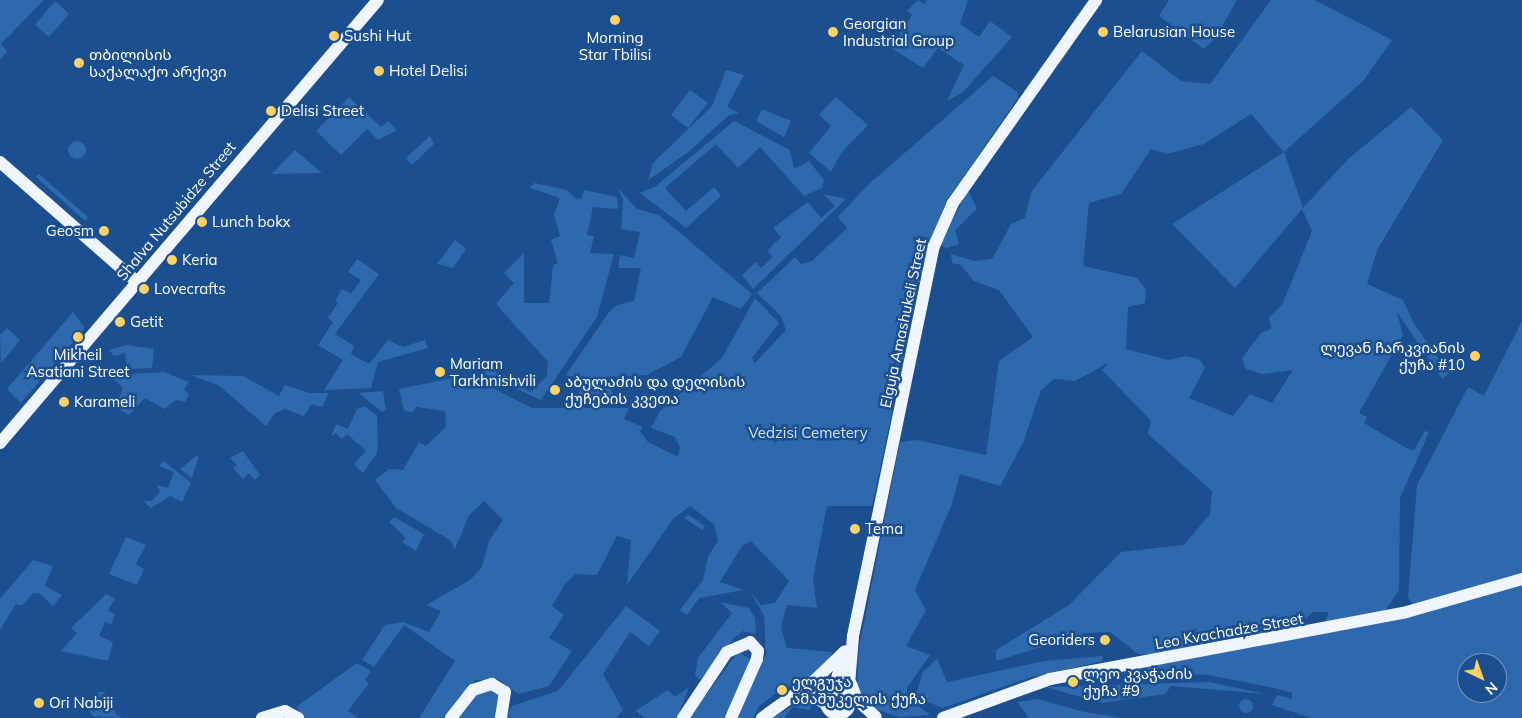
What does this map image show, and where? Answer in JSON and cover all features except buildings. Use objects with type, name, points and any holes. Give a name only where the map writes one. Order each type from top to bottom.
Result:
[{"type":"main road","name":"Shalva Nutsubidze Street","points":[[0,443],[378,0]]},
{"type":"main road","name":"Elguja Amashukeli Street","points":[[850,645],[934,246],[953,203],[1096,0]]},
{"type":"main road","points":[[0,162],[137,282]]},
{"type":"main road","name":"Leo Kvachadze Street","points":[[943,718],[1050,679],[1403,613],[1522,579]]},
{"type":"main road","points":[[683,718],[727,652],[750,642],[758,651],[757,659],[731,718]]},
{"type":"main road","points":[[827,712],[850,645]]},
{"type":"main road","points":[[762,718],[786,698],[816,679],[850,645]]},
{"type":"main road","points":[[842,715],[849,698],[850,645]]},
{"type":"main road","points":[[850,645],[854,696],[877,717]]},
{"type":"main road","points":[[451,718],[473,690],[492,684],[505,692],[501,718]]},
{"type":"main road","points":[[786,698],[811,688],[833,692],[849,698],[877,717]]},
{"type":"main road","points":[[786,698],[805,694],[827,712],[858,718]]},
{"type":"main road","points":[[262,718],[285,711],[298,718]]},
{"type":"green space","points":[[0,0],[44,0],[1,44],[7,51],[0,60]]},
{"type":"green space","points":[[918,0],[925,4],[927,0],[968,0],[960,24],[979,37],[990,21],[1012,37],[963,92],[947,101],[964,65],[938,48],[923,68],[891,48],[912,15],[907,11]]},
{"type":"green space","points":[[1169,0],[1237,0],[1216,37],[1204,49],[1159,16]]},
{"type":"green space","points":[[1271,0],[1315,0],[1392,40],[1364,80],[1284,152],[1303,208],[1347,160],[1411,107],[1443,140],[1377,250],[1367,284],[1403,300],[1414,324],[1449,373],[1442,379],[1397,312],[1403,335],[1359,413],[1367,417],[1364,423],[1408,449],[1414,450],[1425,431],[1429,432],[1400,498],[1399,590],[1383,614],[1324,625],[1329,612],[1313,612],[1292,631],[1155,655],[1138,654],[1110,632],[1087,633],[996,661],[996,650],[1069,605],[1121,552],[1184,545],[1210,514],[1212,491],[1148,434],[1151,421],[1102,370],[1108,363],[1075,381],[1054,379],[1041,390],[1023,443],[1000,486],[960,474],[952,504],[915,590],[926,610],[906,646],[930,655],[907,688],[907,697],[930,715],[900,717],[877,710],[862,698],[857,684],[859,648],[900,442],[917,440],[986,455],[999,361],[1033,337],[999,290],[974,281],[961,265],[952,263],[951,254],[974,261],[992,259],[1011,224],[1025,218],[1031,192],[1142,51],[1181,81],[1210,84]],"holes":[[[1251,114],[1284,152],[1172,224],[1235,288],[1302,209],[1312,231],[1283,303],[1269,318],[1271,329],[1261,333],[1242,358],[1246,369],[1262,374],[1293,370],[1272,403],[1250,394],[1233,416],[1189,398],[1205,368],[1200,360],[1187,356],[1168,360],[1126,349],[1128,307],[1145,303],[1146,290],[1137,278],[1083,266],[1089,203],[1121,194],[1151,149],[1167,154],[1204,144]]]},
{"type":"green space","points":[[55,1],[69,14],[49,37],[35,25]]},
{"type":"green space","points":[[726,70],[744,75],[727,107],[739,113],[729,115],[687,153],[648,180],[653,163],[712,106]]},
{"type":"green space","name":"Vedzisi Cemetery","points":[[993,76],[1018,92],[1018,98],[947,200],[928,245],[872,506],[827,506],[813,578],[817,608],[787,605],[781,627],[787,648],[832,652],[830,661],[807,679],[779,691],[759,706],[753,718],[736,718],[766,655],[764,616],[750,591],[761,605],[775,603],[789,581],[751,541],[742,546],[720,582],[744,590],[699,598],[687,615],[680,610],[703,580],[708,556],[718,541],[714,524],[690,506],[673,519],[627,585],[631,540],[617,536],[597,575],[575,574],[565,584],[552,606],[564,615],[549,638],[572,651],[549,686],[518,694],[498,679],[476,680],[444,718],[419,718],[455,661],[404,625],[374,667],[362,660],[385,625],[403,622],[429,632],[441,611],[426,605],[470,580],[482,567],[489,541],[503,520],[484,501],[469,515],[455,549],[450,540],[396,508],[375,480],[389,469],[403,470],[419,442],[426,446],[446,427],[445,411],[416,407],[413,412],[404,411],[399,389],[467,375],[532,408],[629,408],[624,419],[643,427],[640,431],[648,442],[678,457],[680,448],[675,437],[651,428],[660,411],[722,358],[755,298],[779,323],[752,358],[755,363],[786,330],[780,315],[757,293],[795,257],[801,264],[812,261],[847,228],[838,217],[869,184]]},
{"type":"green space","points":[[690,90],[708,103],[688,128],[671,115]]},
{"type":"green space","points":[[349,97],[381,127],[388,121],[397,130],[378,140],[367,129],[341,155],[316,131]]},
{"type":"green space","points":[[836,97],[868,125],[842,152],[831,172],[809,153],[831,126],[819,115]]},
{"type":"green space","points":[[762,109],[791,121],[784,137],[756,121]]},
{"type":"green space","points":[[734,121],[790,150],[794,169],[809,161],[824,180],[822,188],[804,196],[760,147],[738,168],[716,144],[665,188],[686,211],[714,187],[721,196],[686,228],[640,193],[656,186]]},
{"type":"green space","points":[[430,136],[434,144],[412,165],[406,158]]},
{"type":"green space","points":[[77,141],[83,144],[86,150],[83,156],[77,159],[71,156],[68,150],[71,144]]},
{"type":"green space","points":[[295,150],[322,173],[272,174]]},
{"type":"green space","points":[[39,174],[88,217],[85,221],[36,177]]},
{"type":"green space","points":[[534,183],[567,190],[576,199],[582,198],[584,190],[617,197],[618,205],[618,209],[593,207],[587,235],[594,236],[590,253],[614,254],[597,317],[541,400],[485,374],[481,367],[483,364],[531,392],[547,376],[548,362],[496,304],[514,283],[504,273],[524,253],[524,303],[549,303],[553,265],[558,263],[551,240],[560,236],[554,215],[560,198],[530,188]]},
{"type":"green space","points":[[617,187],[637,209],[659,215],[752,294],[741,309],[713,297],[681,357],[647,375],[606,377],[616,402],[575,400],[586,380],[566,375],[609,312],[617,305],[634,301],[641,268],[618,268],[620,255],[634,258],[640,232],[621,229],[623,199]]},
{"type":"green space","points":[[968,190],[977,209],[955,230],[959,244],[946,248],[941,244]]},
{"type":"green space","points":[[823,194],[846,199],[753,289],[742,275],[756,262],[761,268],[773,257],[767,251],[781,237],[773,228],[808,202],[821,218],[835,206]]},
{"type":"green space","points":[[455,240],[466,249],[453,268],[437,264]]},
{"type":"green space","points":[[357,259],[379,274],[335,334],[354,346],[351,354],[369,364],[388,340],[403,347],[425,340],[428,348],[378,362],[371,388],[324,390],[343,360],[318,345],[333,322],[328,318],[338,303],[335,300],[342,289],[351,294],[361,280],[348,272]]},
{"type":"green space","points":[[73,312],[85,328],[21,403],[7,389]]},
{"type":"green space","points":[[1522,321],[1522,574],[1413,606],[1408,597],[1417,485],[1468,387],[1484,396]]},
{"type":"green space","points":[[7,328],[20,340],[1,363],[0,335]]},
{"type":"green space","points":[[126,345],[154,349],[152,368],[127,369],[125,353],[114,356],[109,350]]},
{"type":"green space","points":[[164,372],[189,382],[184,390],[189,394],[185,402],[176,400],[164,409],[145,398],[129,415],[116,408],[123,388],[110,375]]},
{"type":"green space","points":[[190,375],[243,376],[279,396],[285,385],[310,393],[329,393],[322,407],[312,404],[304,416],[285,409],[275,413],[266,426],[218,385]]},
{"type":"green space","points":[[383,391],[386,410],[382,412],[359,393]]},
{"type":"green space","points":[[365,406],[377,416],[378,444],[377,453],[363,473],[354,464],[366,451],[347,434],[342,439],[336,433],[331,436],[336,424],[348,429],[357,409]]},
{"type":"green space","points":[[243,451],[260,475],[255,480],[249,473],[243,479],[233,468],[237,465],[230,458]]},
{"type":"green space","points":[[197,455],[198,458],[192,478],[180,469]]},
{"type":"green space","points":[[164,461],[191,483],[182,502],[170,496],[151,508],[143,501],[151,501],[160,492],[157,485],[168,488],[174,472],[159,466]]},
{"type":"green space","points":[[689,515],[705,526],[702,530],[684,518]]},
{"type":"green space","points":[[394,517],[424,534],[416,551],[402,542],[406,538],[389,522]]},
{"type":"green space","points":[[126,537],[146,545],[136,564],[144,569],[137,585],[109,574]]},
{"type":"green space","points":[[33,560],[53,566],[45,586],[62,595],[53,606],[39,593],[32,594],[22,606],[16,604],[0,630],[0,599]]},
{"type":"green space","points":[[1522,584],[1522,718],[1311,718],[1272,705],[1277,695],[1292,699],[1292,693],[1208,675],[1112,672]]},
{"type":"green space","points":[[106,594],[115,599],[108,610],[115,614],[111,625],[105,622],[99,636],[113,642],[108,661],[61,651],[77,633],[71,628]]},
{"type":"green space","points":[[720,602],[749,608],[755,618],[756,634],[743,631],[735,637],[700,680],[695,675],[698,658],[732,613]]},
{"type":"green space","points":[[626,606],[660,631],[649,646],[630,632],[603,674],[623,710],[616,718],[506,718],[512,706],[558,691]]},
{"type":"green space","points":[[738,652],[751,659],[726,718],[689,718]]},
{"type":"green space","points":[[1102,656],[1103,661],[1031,677],[943,708],[915,697],[923,672],[937,659],[947,682],[1044,661]]},
{"type":"green space","points":[[357,663],[371,671],[365,680],[369,683],[348,711],[358,718],[306,718],[296,707]]},
{"type":"green space","points":[[1209,682],[1265,694],[1171,686],[1165,694],[1101,703],[1046,687]]},
{"type":"green space","points":[[689,687],[677,718],[645,718],[635,711],[668,690],[675,697]]},
{"type":"green space","points":[[492,689],[502,700],[496,718],[456,718],[474,694]]},
{"type":"green space","points":[[98,692],[104,692],[116,714],[123,718],[93,716],[87,708]]},
{"type":"green space","points":[[1038,699],[1084,712],[1122,718],[1029,718],[1017,702]]},
{"type":"green space","points":[[1246,699],[1251,701],[1253,706],[1251,711],[1246,713],[1241,711],[1239,706],[1241,701]]},
{"type":"green space","points":[[801,701],[812,701],[810,710],[793,707],[784,718],[772,718]]},
{"type":"place","name":"Morning Star Tbilisi","points":[[615,20]]},
{"type":"place","name":"Georgian Industrial Group","points":[[833,32]]},
{"type":"place","name":"Belarusian House","points":[[1103,32]]},
{"type":"place","name":"Sushi Hut","points":[[334,36]]},
{"type":"place","name":"თბილისის საქალაქო არქივი","points":[[79,63]]},
{"type":"place","name":"Hotel Delisi","points":[[379,71]]},
{"type":"place","name":"Delisi Street","points":[[271,111]]},
{"type":"place","name":"Lunch bokx","points":[[202,222]]},
{"type":"place","name":"Geosm","points":[[104,231]]},
{"type":"place","name":"Keria","points":[[172,260]]},
{"type":"place","name":"Lovecrafts","points":[[144,289]]},
{"type":"place","name":"Getit","points":[[120,322]]},
{"type":"place","name":"Mikheil Asatiani Street","points":[[78,337]]},
{"type":"place","name":"ლევან ჩარკვიანის ქუჩა #10","points":[[1475,356]]},
{"type":"place","name":"Mariam Tarkhnishvili","points":[[440,372]]},
{"type":"place","name":"აბულაძის და დელისის ქუჩების კვეთა","points":[[555,390]]},
{"type":"place","name":"Karameli","points":[[64,402]]},
{"type":"place","name":"Tema","points":[[855,529]]},
{"type":"place","name":"Georiders","points":[[1105,640]]},
{"type":"place","name":"ლეო კვაჭაძის ქუჩა #9","points":[[1073,682]]},
{"type":"place","name":"ელგუჯა ამაშუკელის ქუჩა","points":[[782,690]]},
{"type":"place","name":"Ori Nabiji","points":[[39,703]]}]
